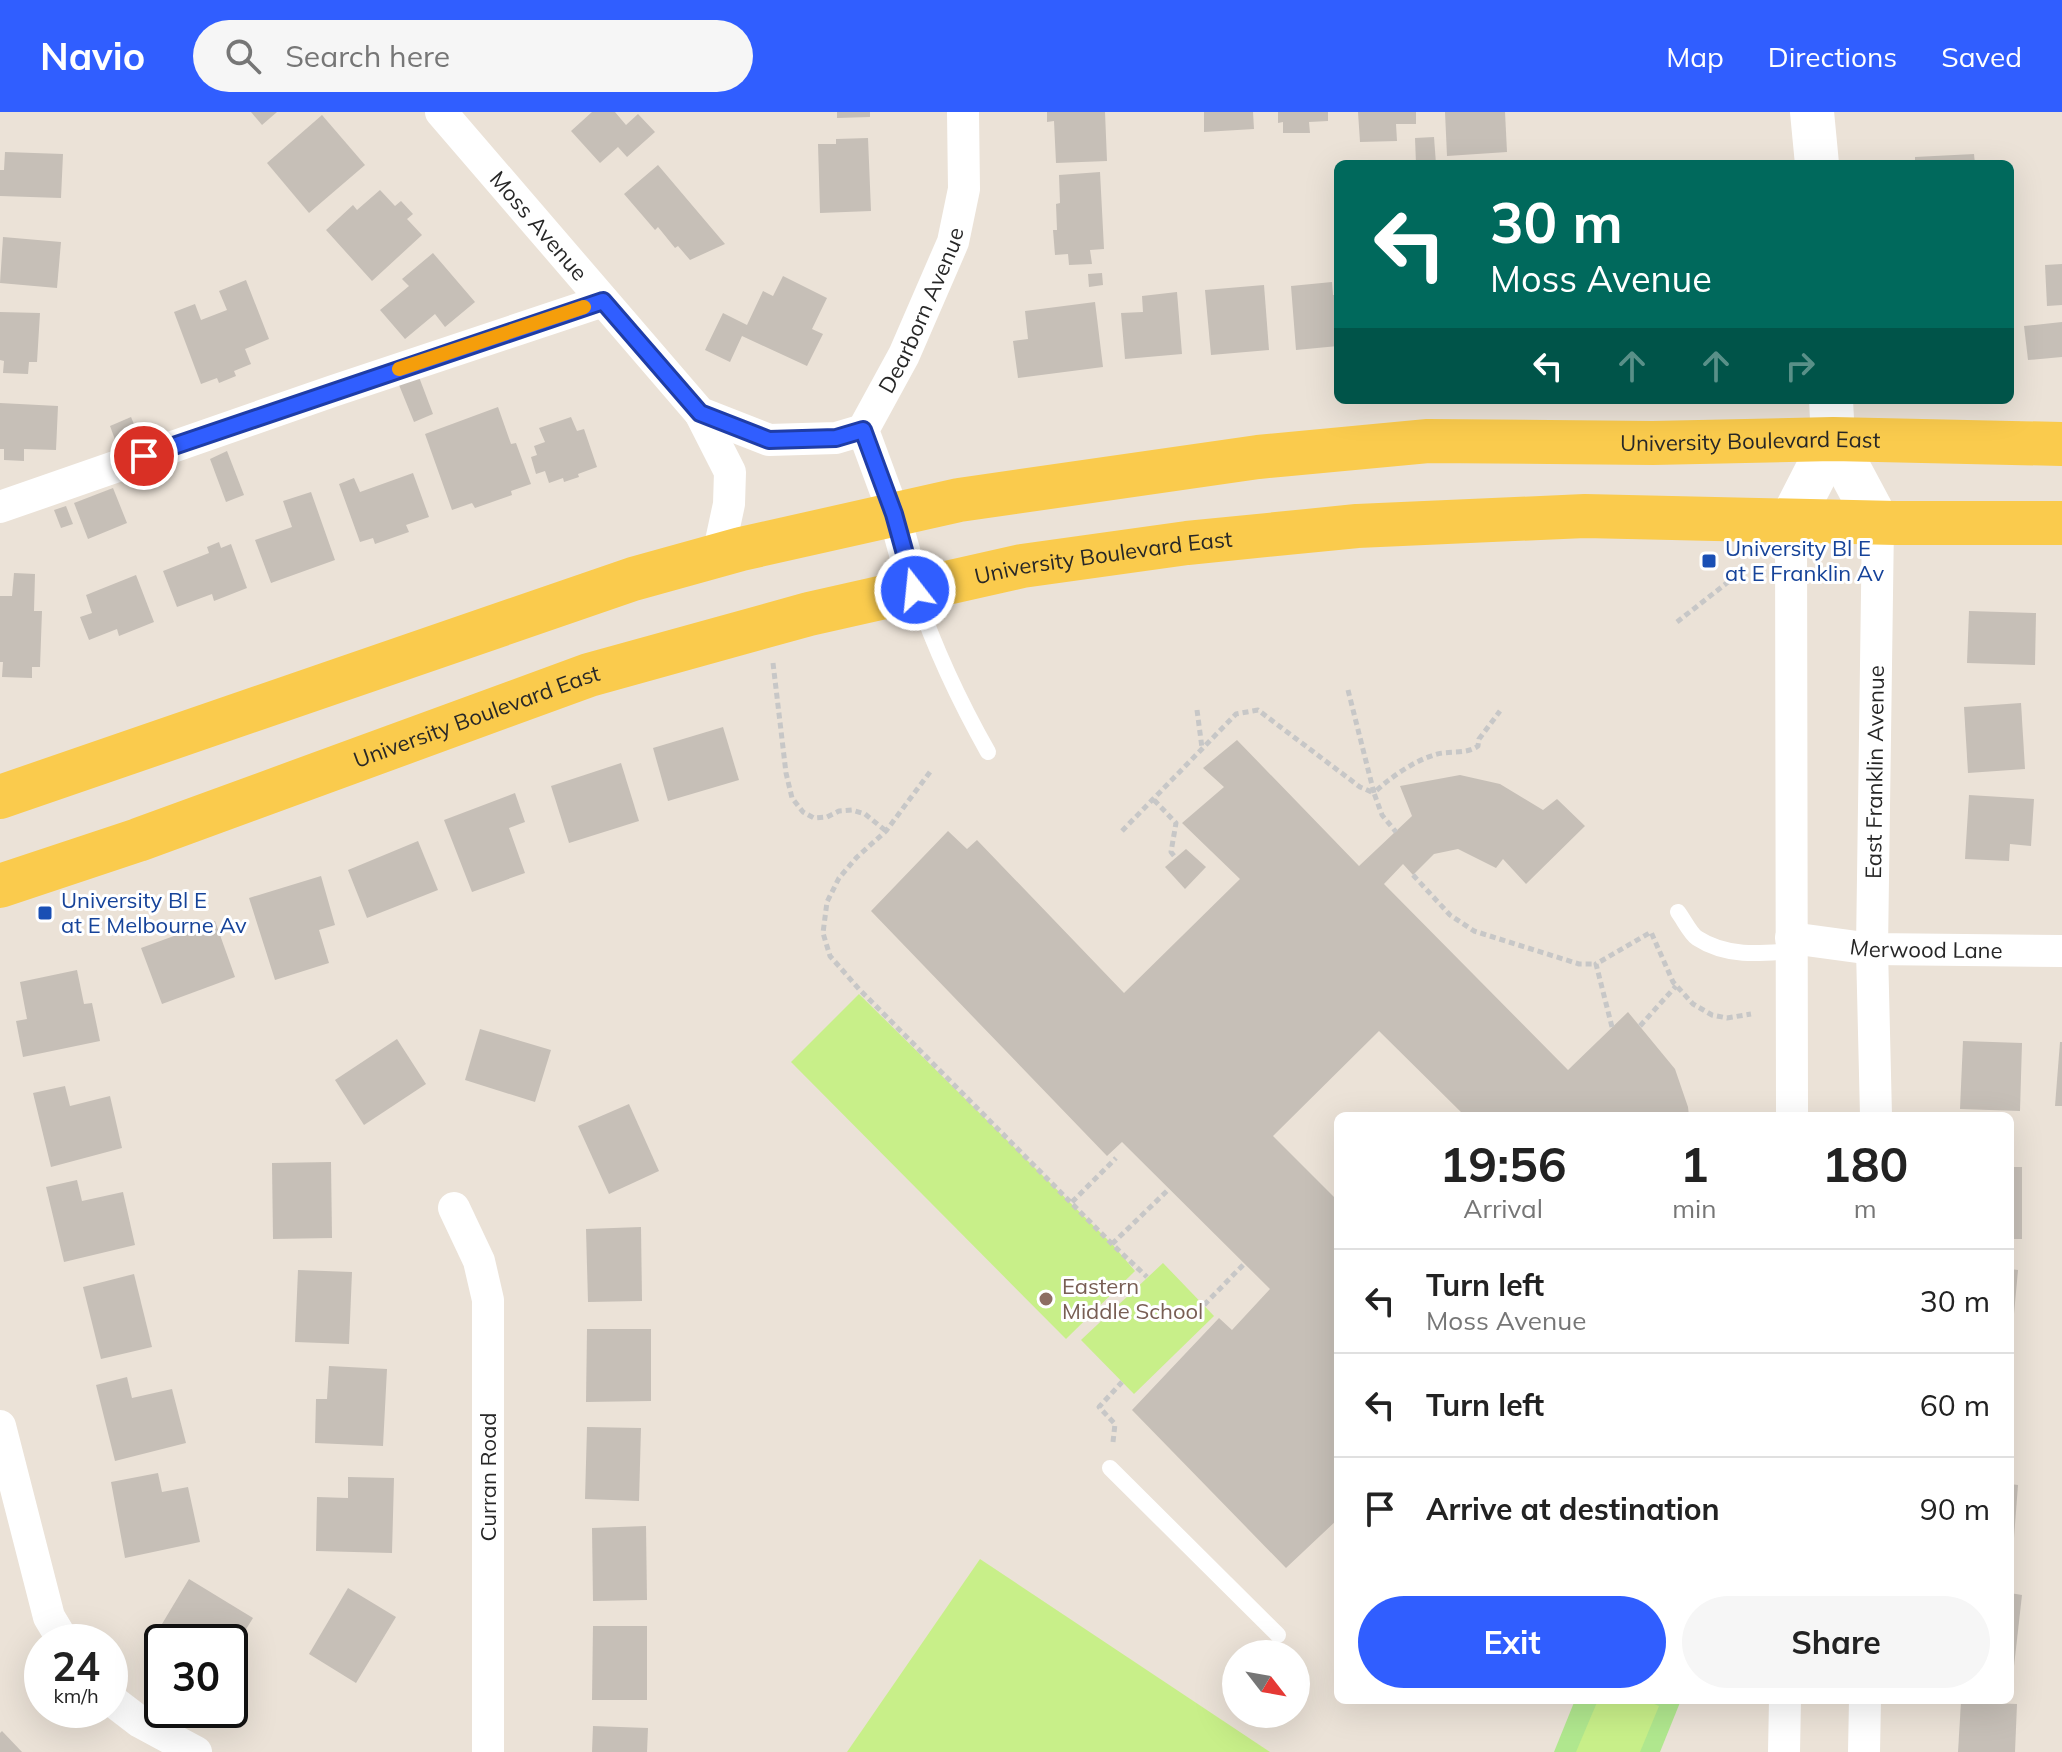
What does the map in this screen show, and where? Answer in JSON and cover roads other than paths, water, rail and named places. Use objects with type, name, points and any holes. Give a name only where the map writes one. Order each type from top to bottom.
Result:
[{"type":"main road","name":"University Boulevard East","points":[[0,797],[633,579],[718,555],[959,500],[1258,457],[1428,441],[1653,443],[1832,420],[2062,444]]},
{"type":"main road","name":"University Boulevard East","points":[[0,886],[138,840],[589,675],[809,614],[1022,566],[1187,543],[1357,526],[1585,516],[1878,523],[2062,523]]},
{"type":"street","name":"Moss Avenue","points":[[441,112],[700,413],[730,472],[729,504],[718,555]]},
{"type":"street","name":"Dearborn Avenue","points":[[863,430],[904,355],[953,242],[964,189],[963,112]]},
{"type":"street","points":[[1812,112],[1817,160]]},
{"type":"street","points":[[0,507],[603,301]]},
{"type":"street","name":"Moss Avenue","points":[[700,413],[769,440],[836,438],[863,430]]},
{"type":"street","points":[[1792,1112],[1791,521],[1832,420]]},
{"type":"street","name":"East Franklin Avenue","points":[[1832,420],[1878,523],[1872,949],[1876,1112]]},
{"type":"street","points":[[863,430],[894,514],[915,590]]},
{"type":"street","name":"Merwood Lane","points":[[1792,944],[1872,949],[2062,951]]},
{"type":"street","name":"Curran Road","points":[[454,1208],[479,1261],[488,1300],[488,1752]]},
{"type":"street","points":[[0,1426],[53,1624]]},
{"type":"street","points":[[1784,1752],[1785,1704]]},
{"type":"street","points":[[1864,1752],[1865,1704]]},
{"type":"street","points":[[128,1713],[196,1752]]},
{"type":"lane","points":[[915,590],[931,638],[958,700],[988,752]]},
{"type":"lane","points":[[1678,912],[1695,937],[1722,949],[1751,955],[1792,944]]},
{"type":"lane","points":[[1110,1468],[1278,1635]]},
{"type":"place","name":"University Bl E at E Franklin Av","points":[[1709,561]]},
{"type":"place","name":"University Bl E at E Melbourne Av","points":[[45,913]]},
{"type":"place","name":"Eastern Middle School","points":[[1046,1299]]}]
